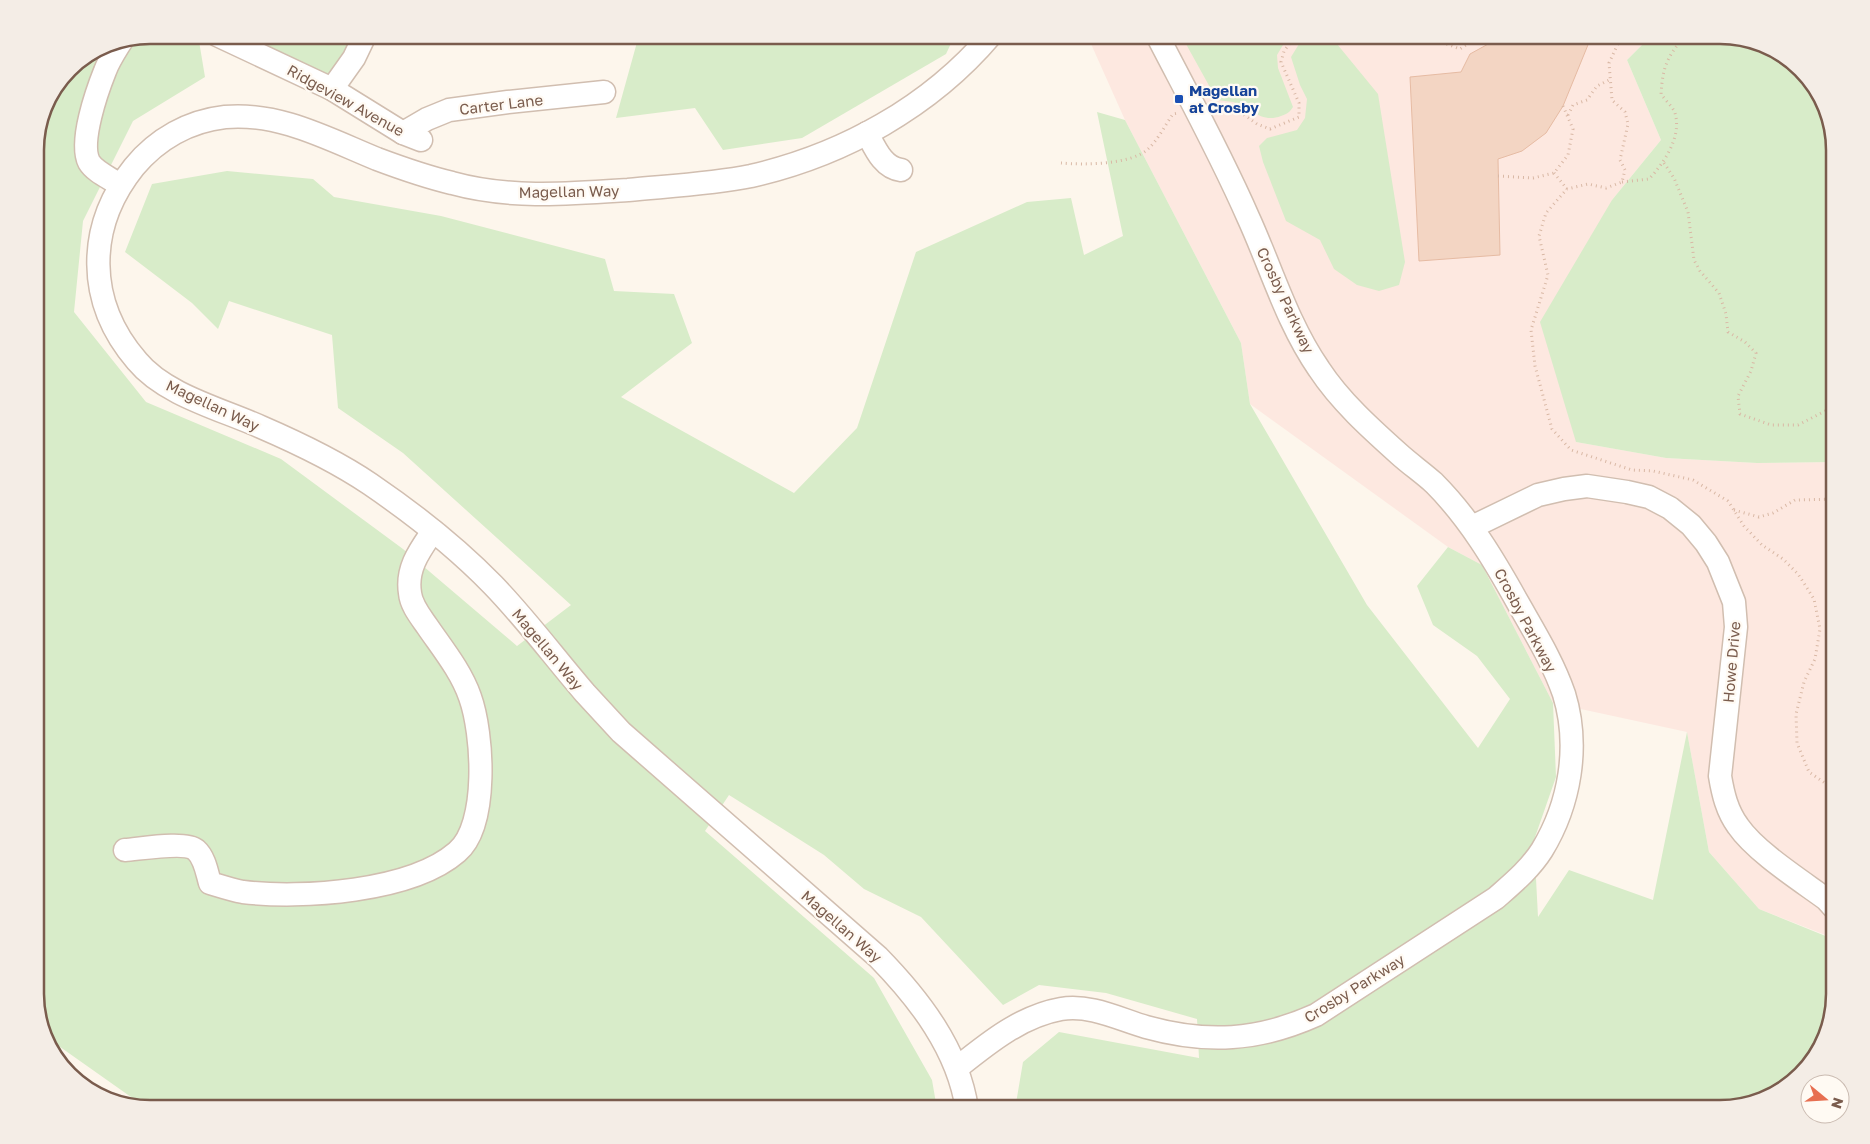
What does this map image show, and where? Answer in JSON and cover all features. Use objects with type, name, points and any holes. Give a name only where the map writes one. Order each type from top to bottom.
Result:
[{"type":"street","name":"Ridgeview Avenue","points":[[237,44],[332,89],[412,136]]},
{"type":"street","points":[[332,89],[354,58],[361,44]]},
{"type":"street","points":[[963,66],[972,44]]},
{"type":"street","name":"Magellan Way","points":[[965,1100],[956,1068],[942,1037],[904,983],[878,957],[621,732],[585,693],[493,584],[417,517],[366,482],[312,450],[190,397],[160,381],[140,366],[112,326],[101,293],[98,261],[103,223],[120,184],[146,153],[177,131],[191,125],[219,118],[246,116],[284,122],[379,160],[450,183],[485,190],[549,195],[660,187],[747,176],[796,164],[819,156],[905,112],[931,94],[963,66],[983,44]]},
{"type":"street","name":"Crosby Parkway","points":[[956,1068],[979,1050],[1013,1028],[1041,1014],[1063,1009],[1100,1012],[1146,1027],[1187,1037],[1216,1038],[1262,1034],[1290,1026],[1316,1015],[1496,898],[1521,876],[1541,852],[1553,829],[1568,788],[1572,765],[1569,714],[1564,694],[1550,660],[1489,552],[1472,526],[1434,483],[1398,453],[1349,407],[1319,370],[1292,321],[1248,215],[1211,138],[1162,44]]},
{"type":"street","points":[[117,48],[106,70],[95,100],[87,140],[87,152],[89,161],[96,169],[120,184]]},
{"type":"street","name":"Carter Lane","points":[[412,136],[427,119],[449,110],[604,92]]},
{"type":"street","points":[[867,133],[882,158],[893,169],[901,170]]},
{"type":"street","name":"Howe Drive","points":[[1472,526],[1538,496],[1564,489],[1587,486],[1649,497],[1670,508],[1690,525],[1706,543],[1718,562],[1734,602],[1736,627],[1720,776],[1723,795],[1737,826],[1750,840],[1826,900]]},
{"type":"street","points":[[125,850],[187,845],[197,850],[204,864],[210,884],[240,891],[278,894],[324,893],[382,884],[417,875],[457,852],[466,842],[473,828],[480,792],[481,755],[474,710],[467,689],[416,609],[410,595],[410,570],[418,553],[433,531]]},
{"type":"path","points":[[1447,44],[1460,49],[1468,44]]},
{"type":"path","points":[[1618,44],[1610,63],[1612,100],[1625,112],[1628,124],[1620,160],[1625,170],[1622,182]]},
{"type":"path","points":[[1678,44],[1669,56],[1662,73],[1661,94],[1675,112],[1677,129],[1664,163],[1649,179],[1622,182],[1606,188],[1588,184],[1567,189],[1546,213],[1539,236],[1548,275],[1530,330],[1535,366],[1552,429],[1572,450],[1632,470],[1653,471],[1693,480],[1728,501],[1744,526],[1762,545],[1783,559],[1798,574],[1814,599],[1820,629],[1815,659],[1804,682],[1796,714],[1797,743],[1809,772],[1826,784]]},
{"type":"path","points":[[1567,116],[1573,105],[1587,100],[1597,86],[1611,79]]},
{"type":"path","points":[[1498,176],[1533,178],[1554,173],[1568,155],[1573,129],[1563,106]]},
{"type":"path","points":[[1664,163],[1674,178],[1688,212],[1694,260],[1700,271],[1719,292],[1726,314],[1728,332],[1745,342],[1756,353],[1751,370],[1738,396],[1740,414],[1771,426],[1798,425],[1826,411]]},
{"type":"path","points":[[1554,173],[1567,189]]},
{"type":"path","points":[[1734,510],[1759,517],[1773,513],[1795,500],[1826,499]]},
{"type":"shaded area","points":[[1091,44],[1643,44],[1627,60],[1661,140],[1612,200],[1576,442],[1666,458],[1757,463],[1826,462],[1826,935],[1759,909],[1709,852],[1687,732],[1553,703],[1482,565],[1448,547],[1250,404],[1241,343],[1125,120]]},
{"type":"green space","points":[[200,44],[205,77],[133,121],[83,221],[74,312],[146,402],[281,459],[403,549],[517,646],[571,605],[403,453],[338,408],[332,335],[229,301],[218,329],[192,303],[125,252],[152,184],[227,171],[313,179],[334,197],[441,216],[605,259],[614,291],[674,294],[692,343],[621,397],[794,493],[857,428],[916,252],[1027,202],[1071,198],[1084,255],[1123,236],[1097,112],[1125,120],[1241,343],[1250,404],[1367,605],[1478,748],[1510,699],[1477,656],[1433,625],[1417,586],[1448,547],[1482,565],[1553,703],[1556,777],[1534,840],[1538,917],[1569,870],[1653,900],[1687,732],[1709,852],[1759,909],[1826,936],[1825,1008],[1823,1022],[1818,1035],[1804,1059],[1785,1078],[1773,1086],[1748,1097],[1721,1100],[1017,1100],[1023,1062],[1059,1032],[1199,1058],[1197,1019],[1106,993],[1039,985],[1003,1005],[921,917],[864,889],[824,855],[729,795],[705,831],[874,978],[932,1080],[935,1100],[133,1099],[57,1045],[49,1029],[44,1002],[44,142],[47,122],[52,109],[66,85],[75,75],[97,58],[115,49],[136,45]]},
{"type":"green space","points":[[263,44],[348,44],[332,76]]},
{"type":"green space","points":[[637,44],[951,44],[946,54],[802,138],[723,150],[695,108],[616,118]]},
{"type":"green space","points":[[1186,44],[1284,44],[1277,55],[1278,68],[1293,107],[1289,112],[1285,115],[1268,118],[1256,114],[1239,104],[1217,100]]},
{"type":"green space","points":[[1299,44],[1337,44],[1378,94],[1405,262],[1399,285],[1379,291],[1357,285],[1334,269],[1320,240],[1286,221],[1263,162],[1259,146],[1267,138],[1297,130],[1305,118],[1307,99],[1300,85],[1291,57]]},
{"type":"green space","points":[[1643,44],[1721,44],[1748,47],[1773,58],[1795,75],[1812,97],[1821,115],[1826,142],[1826,462],[1757,463],[1666,458],[1576,442],[1540,322],[1612,200],[1661,140],[1627,60]]},
{"type":"building","points":[[1488,44],[1588,44],[1563,106],[1546,133],[1522,151],[1498,159],[1500,255],[1419,261],[1410,77],[1461,72],[1470,54]]},
{"type":"place","name":"Magellan at Crosby","points":[[1179,99]]}]
